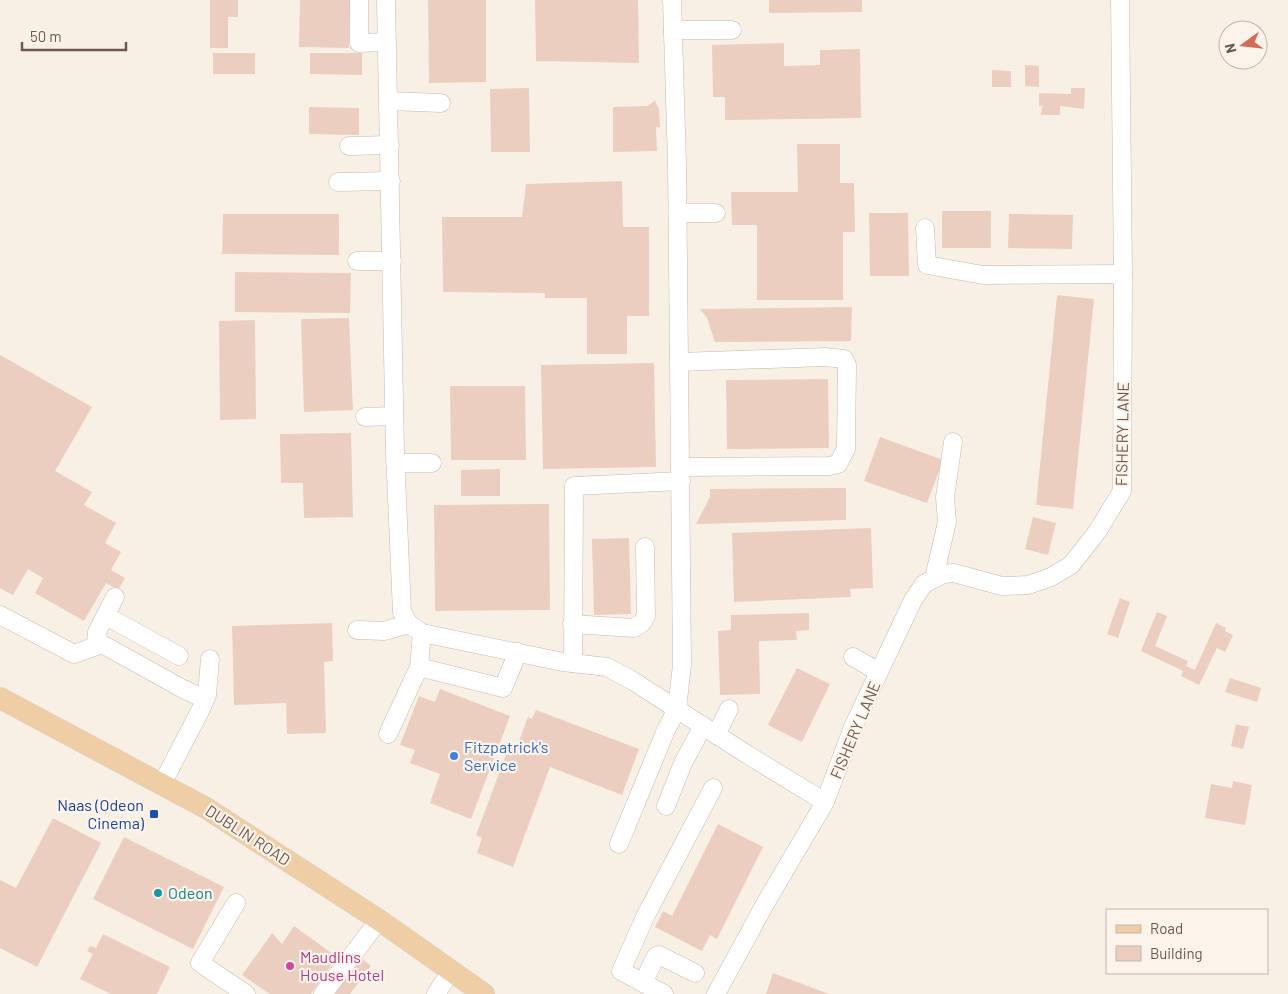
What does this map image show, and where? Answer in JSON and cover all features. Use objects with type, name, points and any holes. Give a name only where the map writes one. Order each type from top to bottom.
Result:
[{"type":"main road","name":"DUBLIN ROAD","points":[[0,698],[206,808],[379,920],[484,994]]},
{"type":"street","points":[[358,0],[359,43],[388,42]]},
{"type":"street","points":[[386,0],[395,463],[400,594],[402,612],[416,629],[419,667],[388,734]]},
{"type":"street","points":[[619,844],[666,730],[677,709],[682,665],[678,213],[672,0]]},
{"type":"street","name":"FISHERY LANE","points":[[716,994],[764,904],[825,802],[853,727],[913,600],[924,584],[943,574],[954,573],[1002,586],[1028,584],[1051,577],[1072,565],[1097,532],[1122,491],[1123,274],[1120,0]]},
{"type":"street","points":[[673,30],[732,30]]},
{"type":"street","points":[[389,101],[441,103]]},
{"type":"street","points":[[349,146],[390,145]]},
{"type":"street","points":[[338,182],[391,181]]},
{"type":"street","points":[[678,213],[716,213]]},
{"type":"street","points":[[925,228],[927,265],[983,275],[1123,274]]},
{"type":"street","points":[[357,262],[392,261]]},
{"type":"street","points":[[573,663],[574,486],[681,474],[829,466],[838,464],[846,449],[846,365],[844,359],[825,357],[680,362]]},
{"type":"street","points":[[365,417],[394,416]]},
{"type":"street","points":[[934,578],[948,522],[944,497],[953,442]]},
{"type":"street","points":[[395,463],[432,463]]},
{"type":"street","points":[[572,624],[634,628],[642,623],[646,616],[645,547]]},
{"type":"street","points":[[96,645],[97,632],[115,597]]},
{"type":"street","points":[[0,615],[74,654],[102,644],[183,689],[205,699]]},
{"type":"street","points":[[106,616],[179,656]]},
{"type":"street","points":[[357,630],[416,629],[573,663],[607,667],[633,681],[825,802]]},
{"type":"street","points":[[419,667],[503,688],[518,652]]},
{"type":"street","points":[[853,657],[879,672]]},
{"type":"street","points":[[162,784],[207,694],[210,660]]},
{"type":"street","points":[[666,806],[683,763],[729,709]]},
{"type":"street","points":[[664,994],[622,971],[646,915],[712,788]]},
{"type":"street","points":[[236,903],[200,963],[246,994]]},
{"type":"street","points":[[323,994],[379,920]]},
{"type":"street","points":[[643,982],[656,956],[659,955],[695,973]]},
{"type":"street","points":[[436,994],[451,971]]},
{"type":"building","points":[[210,0],[238,0],[238,17],[228,17],[228,48],[210,48]]},
{"type":"building","points":[[300,0],[350,0],[349,48],[299,47]]},
{"type":"building","points":[[428,0],[486,0],[486,82],[429,83]]},
{"type":"building","points":[[535,0],[638,0],[639,63],[536,61]]},
{"type":"building","points":[[769,0],[862,0],[862,12],[769,13]]},
{"type":"building","points":[[784,43],[784,66],[820,65],[820,50],[860,49],[861,118],[725,120],[725,97],[713,97],[712,45]]},
{"type":"building","points":[[213,53],[255,53],[255,74],[213,74]]},
{"type":"building","points":[[310,53],[362,53],[362,75],[310,74]]},
{"type":"building","points":[[1025,65],[1039,66],[1039,87],[1025,86]]},
{"type":"building","points":[[992,70],[1011,71],[1011,87],[992,87]]},
{"type":"building","points":[[529,88],[530,152],[491,152],[490,89]]},
{"type":"building","points":[[1071,88],[1085,88],[1084,109],[1060,106],[1060,115],[1041,115],[1042,106],[1039,106],[1039,93],[1071,94]]},
{"type":"building","points":[[655,101],[659,109],[660,127],[656,127],[657,151],[613,152],[613,107],[647,106]]},
{"type":"building","points":[[309,107],[359,108],[359,135],[309,134]]},
{"type":"building","points":[[797,144],[840,144],[840,183],[854,183],[855,232],[843,232],[843,300],[757,300],[757,225],[732,225],[731,192],[798,192]]},
{"type":"building","points":[[622,181],[623,227],[649,227],[649,316],[627,316],[627,354],[587,354],[587,298],[545,298],[545,293],[443,292],[442,217],[522,217],[526,184]]},
{"type":"building","points":[[942,211],[991,211],[991,248],[942,248]]},
{"type":"building","points":[[869,213],[908,213],[909,276],[870,276]]},
{"type":"building","points":[[223,214],[339,214],[339,255],[222,254]]},
{"type":"building","points":[[1009,214],[1073,215],[1072,249],[1008,248]]},
{"type":"building","points":[[235,272],[351,273],[350,313],[235,312]]},
{"type":"building","points":[[1057,295],[1094,299],[1073,509],[1036,505]]},
{"type":"building","points":[[852,307],[851,341],[715,342],[707,318],[700,309]]},
{"type":"building","points":[[349,318],[353,410],[304,412],[301,319]]},
{"type":"building","points":[[255,320],[256,419],[220,420],[219,321]]},
{"type":"building","points":[[0,355],[92,407],[55,471],[92,492],[84,505],[116,523],[105,543],[121,552],[111,570],[125,578],[118,590],[106,583],[84,621],[35,593],[43,578],[28,569],[13,595],[0,588]]},
{"type":"building","points":[[654,363],[656,467],[543,469],[541,365]]},
{"type":"building","points":[[828,379],[829,448],[727,449],[726,380]]},
{"type":"building","points":[[450,386],[525,386],[526,460],[451,460]]},
{"type":"building","points":[[351,433],[353,517],[304,518],[303,483],[281,483],[280,434]]},
{"type":"building","points":[[880,437],[943,460],[927,503],[864,481]]},
{"type":"building","points":[[500,469],[500,496],[461,496],[461,470]]},
{"type":"building","points":[[846,488],[846,520],[696,524],[710,497],[710,489]]},
{"type":"building","points":[[549,504],[550,610],[435,611],[434,505]]},
{"type":"building","points":[[1033,517],[1056,523],[1048,555],[1025,549]]},
{"type":"building","points":[[871,528],[873,588],[850,589],[851,597],[734,602],[732,533]]},
{"type":"building","points":[[629,538],[631,614],[594,615],[592,539]]},
{"type":"building","points":[[1120,598],[1130,602],[1118,638],[1107,634]]},
{"type":"building","points":[[1157,612],[1167,616],[1155,646],[1188,661],[1186,666],[1195,670],[1216,623],[1226,628],[1225,631],[1233,635],[1225,652],[1217,648],[1199,685],[1181,676],[1183,671],[1141,651]]},
{"type":"building","points":[[809,613],[809,630],[796,631],[797,640],[759,641],[760,694],[720,695],[718,631],[731,630],[731,615]]},
{"type":"building","points":[[332,623],[333,661],[324,662],[326,733],[287,734],[286,703],[234,705],[232,626]]},
{"type":"building","points":[[797,668],[830,684],[802,742],[768,725]]},
{"type":"building","points":[[1230,678],[1261,688],[1257,702],[1225,692]]},
{"type":"building","name":"Fitzpatrick's Service","points":[[440,689],[510,716],[471,819],[430,803],[440,774],[410,763],[415,750],[400,745],[419,696],[435,702]]},
{"type":"building","points":[[536,710],[639,749],[622,795],[550,767],[513,867],[477,853],[482,838],[476,835],[507,752],[514,754],[528,717],[532,719]]},
{"type":"building","points":[[1236,724],[1249,727],[1243,749],[1231,746]]},
{"type":"building","points":[[1233,781],[1252,785],[1245,825],[1205,818],[1211,784],[1232,788]]},
{"type":"building","points":[[53,818],[101,843],[37,967],[0,948],[0,880],[16,888]]},
{"type":"building","points":[[718,824],[763,847],[717,939],[710,935],[702,951],[655,927],[663,911],[672,916]]},
{"type":"building","name":"Odeon","points":[[124,837],[224,887],[193,949],[93,899]]},
{"type":"building","name":"Maudlins House Hotel","points":[[294,926],[337,957],[311,994],[270,994],[242,975],[272,933],[282,944]]},
{"type":"building","points":[[103,934],[170,967],[157,994],[111,994],[80,979],[93,954],[87,951],[90,946],[96,948]]},
{"type":"building","points":[[360,957],[371,966],[350,994],[333,994]]},
{"type":"building","points":[[773,973],[829,994],[766,994]]},
{"type":"place","name":"Fitzpatrick's Service","points":[[454,756]]},
{"type":"place","name":"Naas (Odeon Cinema)","points":[[154,814]]},
{"type":"place","name":"Odeon","points":[[158,893]]},
{"type":"place","name":"Maudlins House Hotel","points":[[290,966]]}]
